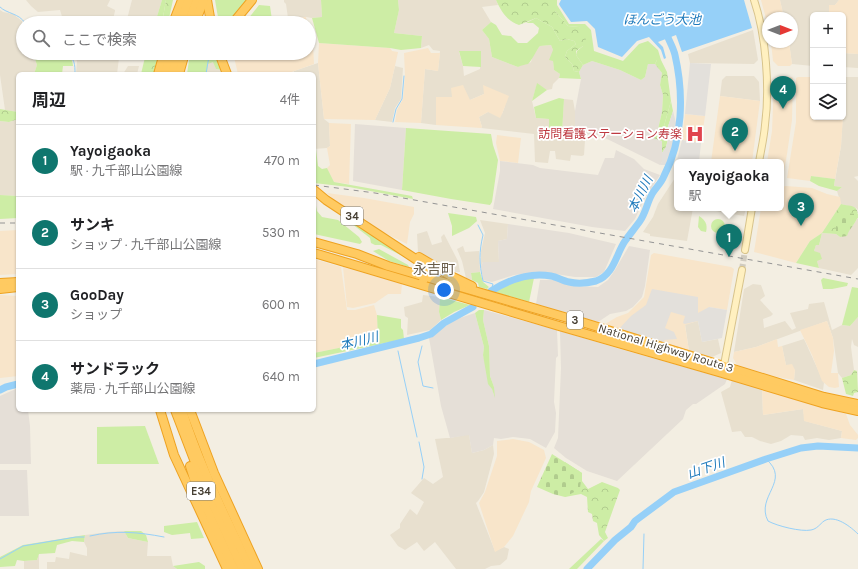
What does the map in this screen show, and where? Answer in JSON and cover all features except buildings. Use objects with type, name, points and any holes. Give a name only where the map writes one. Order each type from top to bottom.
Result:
[{"type":"highway","points":[[173,16],[176,0]]},
{"type":"highway","points":[[175,16],[182,0]]},
{"type":"highway","points":[[183,16],[189,0]]},
{"type":"highway","points":[[212,0],[215,16]]},
{"type":"highway","points":[[239,16],[252,0]]},
{"type":"highway","points":[[193,16],[203,1]]},
{"type":"highway","points":[[198,16],[203,1]]},
{"type":"highway","points":[[203,1],[208,16]]},
{"type":"highway","points":[[159,72],[162,60]]},
{"type":"highway","points":[[166,72],[169,60]]},
{"type":"highway","points":[[173,72],[176,60]]},
{"type":"highway","points":[[180,72],[184,60]]},
{"type":"highway","points":[[184,72],[185,60]]},
{"type":"highway","points":[[222,60],[227,72]]},
{"type":"highway","points":[[224,60],[227,72]]},
{"type":"highway","name":"34","points":[[316,192],[421,263],[426,272],[424,277]]},
{"type":"highway","name":"34","points":[[387,239],[451,276],[478,288],[484,294]]},
{"type":"highway","name":"National Highway Route 3","points":[[316,243],[347,251],[424,277],[585,323],[822,403],[858,411]]},
{"type":"highway","points":[[347,251],[360,256],[377,266],[416,279],[421,285]]},
{"type":"highway","name":"National Highway Route 3","points":[[316,254],[559,326],[824,397],[858,404]]},
{"type":"highway","points":[[421,285],[424,277]]},
{"type":"highway","points":[[2,286],[16,282]]},
{"type":"highway","points":[[2,286],[16,288]]},
{"type":"highway","points":[[161,412],[174,455],[227,569]]},
{"type":"highway","name":"E34","points":[[172,412],[196,485],[235,569]]},
{"type":"highway","points":[[176,412],[200,476],[242,569]]},
{"type":"highway","points":[[183,412],[200,458],[254,567]]},
{"type":"highway","points":[[191,412],[214,473],[254,567]]},
{"type":"main road","points":[[754,0],[762,30],[766,71],[766,124],[760,159]]},
{"type":"main road","points":[[745,250],[752,211]]},
{"type":"main road","points":[[723,369],[742,270]]},
{"type":"shaded area","points":[[26,0],[110,0],[107,6],[115,11],[114,16],[62,16],[60,10],[38,12]]},
{"type":"shaded area","points":[[132,0],[162,0],[157,16],[128,16]]},
{"type":"shaded area","points":[[284,0],[321,0],[322,17],[288,16],[286,4]]},
{"type":"shaded area","points":[[398,0],[496,0],[498,5],[482,7],[491,22],[482,30],[489,39],[492,57],[518,67],[522,64],[531,62],[533,55],[540,46],[551,45],[553,50],[554,70],[560,74],[559,78],[553,84],[552,89],[547,90],[537,84],[532,101],[536,118],[549,119],[562,134],[564,99],[573,100],[575,111],[575,134],[585,140],[584,155],[571,155],[570,161],[556,159],[555,151],[550,151],[548,163],[535,162],[534,134],[481,128],[479,117],[488,112],[502,114],[505,106],[484,94],[470,100],[452,97],[436,97],[436,125],[421,123],[425,69],[438,71],[440,51],[433,50],[429,45],[421,48],[422,36],[394,33],[399,10]],"holes":[[[481,51],[480,69],[464,76],[459,52]]]},
{"type":"shaded area","points":[[761,0],[780,0],[783,12],[764,12]]},
{"type":"shaded area","points":[[780,0],[839,0],[835,5],[829,5],[829,12],[810,12],[810,66],[792,64],[790,48],[798,48],[798,12],[783,12]]},
{"type":"shaded area","points":[[839,0],[858,0],[858,54],[846,53],[846,12],[829,12],[829,5],[835,5]]},
{"type":"shaded area","points":[[0,10],[16,16],[16,60],[35,60],[37,65],[35,72],[16,72],[16,112],[5,110],[0,75]]},
{"type":"shaded area","points":[[753,30],[758,60],[754,64],[690,63],[688,54]]},
{"type":"shaded area","points":[[319,43],[390,48],[392,51],[398,52],[390,88],[375,120],[324,119],[318,63]]},
{"type":"shaded area","points":[[428,48],[431,53],[440,53],[438,71],[425,69],[421,123],[395,122],[397,110],[403,99],[405,76],[404,53]]},
{"type":"shaded area","points":[[772,48],[790,48],[792,64],[790,66],[778,66],[773,61]]},
{"type":"shaded area","points":[[846,53],[858,54],[858,68],[846,67]]},
{"type":"shaded area","points":[[119,60],[117,72],[76,72],[77,61]]},
{"type":"shaded area","points":[[235,60],[314,60],[314,64],[292,72],[238,72]]},
{"type":"shaded area","points":[[214,61],[216,69],[221,70],[222,72],[207,72],[208,63]]},
{"type":"shaded area","points":[[592,61],[620,70],[641,80],[645,77],[648,64],[655,64],[662,73],[660,85],[663,95],[662,112],[658,129],[653,138],[662,141],[662,162],[660,165],[599,135],[575,134],[575,111],[581,79],[579,72],[583,65]]},
{"type":"shaded area","points":[[318,63],[324,119],[329,123],[330,146],[327,148],[316,149],[316,72],[294,71]]},
{"type":"shaded area","points":[[690,63],[711,64],[705,116],[685,114]]},
{"type":"shaded area","points":[[128,66],[139,66],[138,72],[124,72]]},
{"type":"shaded area","points":[[395,66],[403,68],[401,99],[395,108],[392,122],[375,120],[390,88]]},
{"type":"shaded area","points":[[726,76],[754,76],[759,82],[760,101],[720,96],[722,80]]},
{"type":"shaded area","points":[[779,77],[793,78],[792,120],[784,171],[784,159],[767,159],[772,131],[774,81]]},
{"type":"shaded area","points":[[810,77],[810,120],[843,120],[841,146],[835,179],[811,176],[810,181],[787,178],[796,122],[796,78]]},
{"type":"shaded area","points":[[846,77],[858,77],[858,176],[854,177],[858,181],[858,210],[856,208],[841,204],[837,191],[842,187],[834,186],[841,146],[843,120],[846,120]]},
{"type":"shaded area","points":[[463,85],[470,100],[484,94],[483,85],[509,96],[500,118],[488,112],[479,117],[481,128],[436,125],[436,97],[452,97],[451,88]]},
{"type":"shaded area","points":[[720,96],[760,101],[752,159],[711,159]]},
{"type":"shaded area","points":[[673,111],[677,127],[673,146],[666,165],[660,165],[662,162],[662,153],[666,147],[668,139],[665,136]]},
{"type":"shaded area","points":[[685,114],[705,116],[701,143],[682,140]]},
{"type":"shaded area","points":[[16,120],[16,196],[0,195],[0,121],[9,122]]},
{"type":"shaded area","points":[[329,123],[351,124],[349,184],[334,182],[327,168],[330,165],[327,148],[330,146]]},
{"type":"shaded area","points":[[355,124],[406,128],[402,190],[353,181]]},
{"type":"shaded area","points":[[497,135],[521,138],[518,163],[500,161],[496,143]]},
{"type":"shaded area","points":[[682,140],[701,143],[699,159],[677,159]]},
{"type":"shaded area","points":[[616,150],[634,159],[644,169],[660,175],[645,198],[635,219],[625,231],[592,227],[493,209],[500,171],[500,161],[533,165],[540,168],[598,175],[605,158],[614,158]]},
{"type":"shaded area","points":[[674,180],[674,211],[692,211],[687,241],[650,236],[650,234],[643,232],[653,217],[658,204]]},
{"type":"shaded area","points":[[784,186],[812,188],[840,197],[841,204],[822,233],[810,241],[796,263],[754,252],[761,211],[784,211]]},
{"type":"shaded area","points":[[327,193],[414,207],[414,214],[410,222],[407,244],[383,232],[362,217],[335,201]]},
{"type":"shaded area","points":[[716,211],[745,211],[744,216]]},
{"type":"shaded area","points":[[858,218],[858,268],[851,275],[819,268],[814,251],[816,245],[819,245],[822,233],[836,234],[840,237],[848,232]]},
{"type":"shaded area","points":[[480,220],[508,224],[507,239],[498,241],[499,262],[483,262],[481,266],[481,251],[485,233]]},
{"type":"shaded area","points":[[508,224],[569,233],[616,244],[604,272],[596,277],[575,277],[536,272],[514,275],[492,282],[483,280],[481,266],[483,262],[499,262],[498,241],[507,239]]},
{"type":"shaded area","points":[[16,230],[16,274],[0,275],[0,231]]},
{"type":"shaded area","points":[[427,231],[432,245],[442,242],[441,237],[444,234],[458,261],[460,272],[455,272],[445,266],[438,266],[418,252],[417,234]]},
{"type":"shaded area","points":[[463,246],[465,252],[479,251],[480,272],[471,273],[472,280],[466,278],[462,261],[457,249]]},
{"type":"shaded area","points":[[629,246],[650,250],[642,297],[633,307],[626,311],[610,314],[598,322],[536,304],[540,280],[554,280],[571,286],[598,287],[608,280]]},
{"type":"shaded area","points":[[654,253],[731,267],[734,269],[727,310],[709,307],[698,321],[685,325],[689,351],[605,324],[628,313],[644,297],[651,255]]},
{"type":"shaded area","points":[[316,260],[341,267],[347,310],[355,310],[374,305],[377,315],[378,340],[316,353]]},
{"type":"shaded area","points":[[343,267],[402,284],[401,294],[388,294],[375,303],[353,308],[347,307]]},
{"type":"shaded area","points":[[753,284],[761,285],[765,296],[760,300],[773,314],[763,319],[764,328],[785,321],[792,330],[796,328],[790,313],[808,309],[809,304],[824,302],[832,330],[842,325],[850,326],[858,317],[858,347],[854,345],[852,339],[851,347],[854,370],[851,375],[842,378],[838,373],[833,338],[827,321],[756,347],[734,352],[744,289]]},
{"type":"shaded area","points":[[652,289],[698,297],[698,313],[709,307],[727,310],[722,338],[702,342],[698,321],[685,324],[683,323],[685,316],[671,312],[665,328],[674,332],[677,339],[664,340],[664,343],[619,329],[631,316],[646,305]]},
{"type":"shaded area","points":[[0,295],[16,296],[16,376],[0,378]]},
{"type":"shaded area","points":[[423,295],[440,297],[439,312],[441,320],[430,330],[407,335],[408,318],[405,316],[404,307],[422,302]]},
{"type":"shaded area","points":[[484,310],[557,330],[558,356],[556,358],[554,402],[556,413],[555,432],[546,448],[530,439],[513,437],[501,439],[494,438],[493,445],[484,450],[472,453],[469,435],[450,438],[441,406],[429,338],[454,320],[475,313],[484,347],[483,355],[494,395],[494,387],[490,376],[489,346],[483,320]]},
{"type":"shaded area","points":[[698,321],[702,342],[718,339],[721,353],[712,357],[689,351],[685,324]]},
{"type":"shaded area","points":[[827,321],[833,338],[834,351],[831,373],[838,373],[839,387],[835,388],[829,387],[822,381],[800,330]]},
{"type":"shaded area","points":[[560,331],[727,379],[725,384],[686,410],[683,419],[617,481],[587,471],[566,458],[554,448],[558,438],[561,368]]},
{"type":"shaded area","points":[[777,339],[778,347],[782,346],[786,365],[792,364],[795,370],[794,380],[777,377],[737,365],[733,358],[734,352],[756,347]]},
{"type":"shaded area","points":[[804,339],[824,383],[823,390],[794,380],[795,370],[786,365],[782,346]]},
{"type":"shaded area","points":[[732,380],[762,389],[763,415],[803,409],[805,421],[842,431],[841,438],[829,440],[817,438],[805,440],[803,436],[791,435],[781,441],[771,444],[752,437],[745,437],[741,431],[732,432],[721,392],[730,387]]},
{"type":"shaded area","points":[[16,389],[16,412],[28,412],[31,464],[0,464],[0,396]]},
{"type":"shaded area","points":[[762,389],[846,414],[850,425],[858,435],[858,438],[856,440],[841,438],[842,431],[804,421],[803,409],[763,415]]},
{"type":"shaded area","points":[[469,434],[472,453],[484,450],[493,445],[494,454],[484,492],[476,503],[495,551],[504,547],[509,549],[507,559],[500,565],[491,566],[485,569],[456,569],[435,542],[424,551],[417,542],[405,550],[398,546],[390,535],[400,528],[400,524],[410,509],[417,515],[424,502],[411,493],[424,478],[433,484],[443,477],[435,439]]},
{"type":"shaded area","points":[[513,439],[529,442],[544,450],[546,458],[531,491],[529,502],[513,536],[504,547],[495,552],[479,503],[485,492],[497,456],[497,441]]},
{"type":"shaded area","points":[[0,470],[27,470],[29,516],[0,516]]},
{"type":"shaded area","points":[[124,531],[128,538],[148,542],[147,556],[171,556],[173,566],[177,569],[47,569],[47,562],[55,562],[56,557],[69,559],[70,552],[87,556],[87,548],[84,542],[85,535]]},
{"type":"shaded area","points":[[39,554],[39,569],[24,569],[24,561],[37,560]]},
{"type":"green space","points":[[162,0],[166,0],[163,16],[157,16]]},
{"type":"green space","points":[[166,0],[173,0],[170,16],[163,16]]},
{"type":"green space","points":[[215,0],[249,0],[236,16],[218,16]]},
{"type":"green space","points":[[321,0],[398,0],[399,10],[394,33],[422,36],[421,48],[401,50],[319,43],[316,32],[316,18],[322,17]]},
{"type":"green space","points":[[496,0],[555,0],[555,11],[568,26],[579,27],[586,39],[583,46],[576,51],[576,55],[583,65],[579,72],[574,71],[572,64],[565,57],[567,51],[576,44],[574,41],[567,39],[560,41],[552,27],[536,18],[519,25],[511,21],[500,8]]},
{"type":"green space","points":[[555,0],[557,0],[557,5],[569,24],[585,24],[591,30],[594,51],[623,61],[639,44],[648,41],[658,50],[661,60],[657,60],[655,64],[648,64],[645,77],[641,80],[620,70],[592,61],[583,65],[576,55],[577,51],[583,46],[579,27],[568,26],[555,11]]},
{"type":"green space","points":[[259,5],[270,6],[271,16],[250,16]]},
{"type":"green space","points":[[536,18],[552,27],[560,41],[567,39],[574,41],[576,44],[567,51],[565,57],[572,64],[574,71],[579,72],[581,79],[559,78],[560,74],[554,70],[553,61],[549,60],[553,50],[551,45],[540,46],[528,64],[518,67],[492,57],[489,39],[482,30],[491,22],[496,25],[502,35],[511,36],[518,43],[527,43],[538,33],[539,28],[533,23],[526,23]]},
{"type":"green space","points":[[459,51],[481,51],[481,67],[463,66]]},
{"type":"green space","points":[[35,60],[72,60],[73,66],[63,66],[62,72],[35,72],[37,65]]},
{"type":"green space","points":[[144,60],[159,60],[156,72],[141,72]]},
{"type":"green space","points":[[189,60],[217,60],[221,70],[216,69],[213,62],[208,64],[207,72],[187,72]]},
{"type":"green space","points":[[657,60],[661,60],[667,72],[671,101],[662,133],[668,139],[666,147],[662,153],[662,141],[653,138],[658,129],[662,112],[663,95],[660,85],[662,73],[655,64]]},
{"type":"green space","points":[[537,83],[547,90],[532,101]]},
{"type":"green space","points":[[559,98],[564,99],[562,134],[549,134],[549,119],[536,118],[534,107]]},
{"type":"green space","points":[[671,101],[673,111],[665,136],[662,133]]},
{"type":"green space","points":[[0,109],[16,112],[16,120],[9,122],[0,121]]},
{"type":"green space","points":[[406,128],[491,134],[498,160],[492,202],[490,205],[402,190]]},
{"type":"green space","points":[[316,149],[318,166],[322,169],[327,168],[334,182],[412,196],[413,199],[349,187],[316,183]]},
{"type":"green space","points":[[811,176],[835,179],[834,186],[842,187],[837,191],[819,186],[810,181]]},
{"type":"green space","points":[[0,195],[16,196],[16,218],[0,219]]},
{"type":"green space","points":[[841,204],[856,208],[858,218],[839,223],[836,234],[822,233]]},
{"type":"green space","points":[[316,206],[317,211],[322,217],[338,220],[359,237],[362,242],[360,244],[316,234]]},
{"type":"green space","points":[[334,210],[367,229],[373,236],[391,246],[410,260],[381,245],[371,243],[370,238]]},
{"type":"green space","points":[[448,213],[476,217],[477,221],[469,228],[452,236],[452,226]]},
{"type":"green space","points":[[841,213],[858,214],[858,217],[847,236],[840,237],[836,234],[836,220]]},
{"type":"green space","points":[[699,216],[706,222],[706,232],[701,231],[698,227]]},
{"type":"green space","points":[[715,219],[721,219],[725,223],[725,229],[721,233],[715,233],[711,229],[711,223]]},
{"type":"green space","points":[[822,233],[819,245],[816,245],[814,251],[820,253],[822,259],[817,261],[819,268],[796,263],[810,241]]},
{"type":"green space","points":[[379,249],[408,265],[409,267],[389,261],[373,251]]},
{"type":"green space","points":[[480,272],[483,282],[489,287],[487,289],[479,287],[478,283],[472,280],[471,273]]},
{"type":"green space","points":[[534,278],[529,302],[495,292],[508,284]]},
{"type":"green space","points":[[823,278],[848,283],[847,286],[823,289],[821,280]]},
{"type":"green space","points":[[852,287],[858,288],[858,317],[850,326],[842,325]]},
{"type":"green space","points":[[440,297],[470,305],[441,320],[439,312]]},
{"type":"green space","points":[[479,310],[484,310],[483,320],[489,346],[490,376],[494,387],[495,398],[492,389],[488,384],[483,355],[484,347],[475,313]]},
{"type":"green space","points":[[377,315],[401,319],[401,328],[403,330],[404,339],[316,358],[316,353],[378,340]]},
{"type":"green space","points":[[854,370],[857,371],[858,392],[854,393],[853,396],[846,394],[842,378],[851,375]]},
{"type":"green space","points":[[145,426],[159,464],[97,464],[97,427]]},
{"type":"green space","points":[[552,454],[582,473],[580,488],[565,497],[553,494],[537,487]]},
{"type":"green space","points":[[565,462],[582,473],[582,481],[588,489],[602,482],[620,490],[605,532],[608,538],[604,541],[599,535],[597,523],[593,521],[592,514],[588,512],[587,497],[581,494],[565,497]]},
{"type":"green space","points":[[197,522],[204,538],[191,539],[190,533],[172,535],[164,532],[164,526]]},
{"type":"green space","points":[[124,531],[141,531],[146,535],[148,542],[128,538]]},
{"type":"green space","points":[[85,535],[84,542],[72,541],[57,545],[55,553],[39,554],[37,560],[17,560],[15,566],[0,567],[0,557],[23,545]]},
{"type":"green space","points":[[601,539],[604,541],[577,569],[569,569]]},
{"type":"green space","points":[[199,562],[205,566],[205,569],[177,569],[173,566]]},
{"type":"water","name":"ほんごう大池","points":[[561,0],[744,0],[752,28],[682,52],[676,35],[658,42],[663,47],[666,58],[664,59],[661,50],[649,37],[637,41],[622,57],[598,47],[595,29],[587,21],[571,22],[559,4]]},
{"type":"waterway","points":[[0,7],[18,16]]},
{"type":"waterway","name":"本川川","points":[[491,291],[513,280],[535,275],[556,277],[572,283],[593,282],[602,278],[611,269],[625,241],[642,218],[652,193],[663,179],[675,147],[680,117],[680,85],[675,55],[665,29]]},
{"type":"waterway","points":[[73,60],[75,72]]},
{"type":"waterway","points":[[206,72],[208,60]]},
{"type":"waterway","points":[[393,122],[396,109],[402,99],[404,76]]},
{"type":"waterway","points":[[478,225],[483,235],[480,258],[483,281],[493,284],[491,291]]},
{"type":"waterway","name":"本川川","points":[[316,364],[431,334],[444,323],[473,307]]},
{"type":"waterway","points":[[422,346],[418,362],[423,386],[433,388]]},
{"type":"waterway","points":[[398,351],[417,437]]},
{"type":"waterway","name":"本川川","points":[[0,390],[16,384]]},
{"type":"waterway","points":[[419,442],[424,467],[422,479]]},
{"type":"waterway","name":"山下川","points":[[587,569],[615,540],[631,527],[635,521],[674,492],[801,448],[818,446],[858,448]]},
{"type":"waterway","points":[[766,459],[773,467],[775,474],[775,482],[766,504],[765,512],[768,521],[789,528],[811,530],[815,529],[824,521],[833,519],[842,522],[858,534]]},
{"type":"waterway","points":[[90,536],[127,532],[164,537]]},
{"type":"waterway","points":[[643,569],[644,534]]},
{"type":"waterway","points":[[0,559],[23,546],[84,537]]},
{"type":"tunnel","points":[[742,270],[745,250]]},
{"type":"railway","points":[[316,185],[375,193],[858,279]]},
{"type":"railway","points":[[0,223],[16,223]]},
{"type":"place","name":"サンドラック","points":[[783,109]]},
{"type":"place","name":"訪問看護ステーション寿楽","points":[[695,134]]},
{"type":"place","name":"サンキ","points":[[735,151]]},
{"type":"place","name":"GooDay","points":[[801,226]]},
{"type":"place","name":"Yayoigaoka","points":[[729,257]]},
{"type":"district","name":"永吉町","points":[[434,269]]}]
